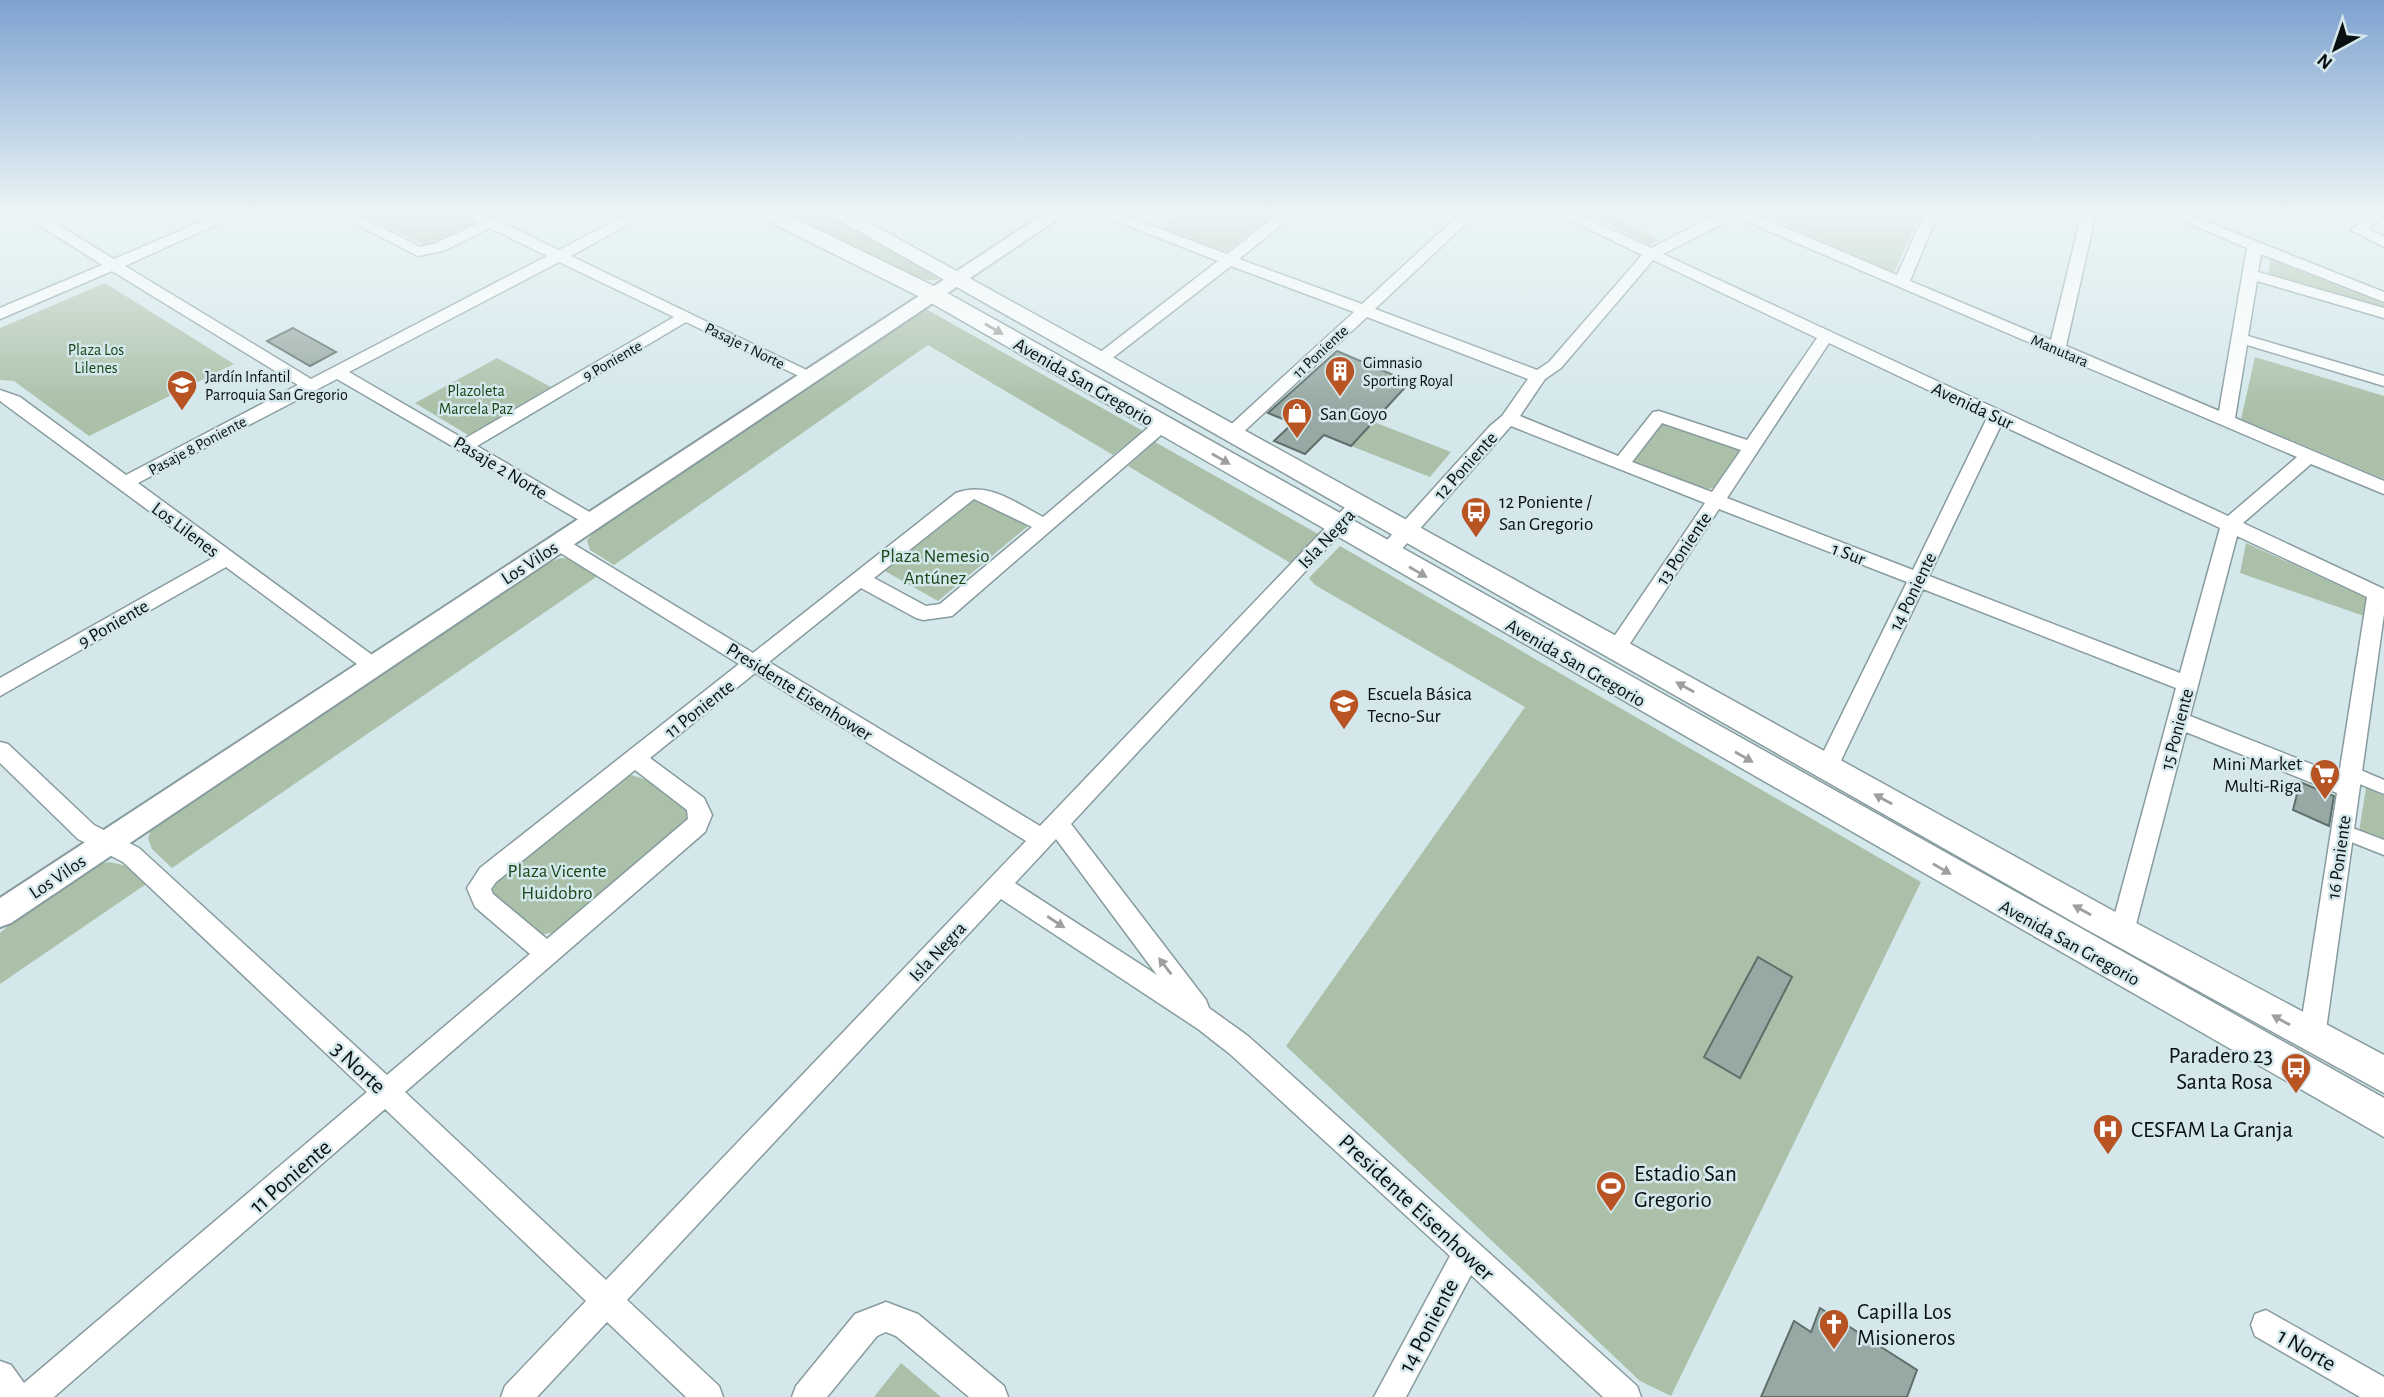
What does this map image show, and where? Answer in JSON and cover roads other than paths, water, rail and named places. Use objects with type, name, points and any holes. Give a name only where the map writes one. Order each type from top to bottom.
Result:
[{"type":"main road","name":"Avenida San Gregorio","points":[[898,277],[934,295],[1162,425],[1348,515],[1406,531],[2122,932],[2384,1075]]},
{"type":"main road","name":"Avenida San Gregorio","points":[[951,277],[1231,434],[1348,515],[1386,554],[2384,1119]]},
{"type":"street","points":[[0,314],[85,277]]},
{"type":"street","points":[[133,277],[311,386]]},
{"type":"street","name":"Pasaje 8 Poniente","points":[[124,483],[518,277]]},
{"type":"street","name":"Pasaje 1 Norte","points":[[603,277],[811,376]]},
{"type":"street","name":"Los Vilos","points":[[0,914],[960,277]]},
{"type":"street","points":[[1100,360],[1207,277]]},
{"type":"street","points":[[1276,277],[1528,371],[1536,377]]},
{"type":"street","name":"11 Poniente","points":[[1231,434],[1400,277]]},
{"type":"street","name":"12 Poniente","points":[[1386,554],[1496,430],[1511,418],[1511,413],[1536,383],[1536,377],[1555,365],[1631,277]]},
{"type":"street","name":"Avenida Sur","points":[[1700,277],[2381,595]]},
{"type":"street","name":"Manutara","points":[[1891,277],[2384,488]]},
{"type":"street","points":[[1902,282],[1904,277]]},
{"type":"street","points":[[2057,349],[2074,277]]},
{"type":"street","points":[[2226,420],[2249,277]]},
{"type":"street","points":[[2261,277],[2384,313]]},
{"type":"street","points":[[2331,277],[2384,298]]},
{"type":"street","name":"9 Poniente","points":[[465,446],[686,317]]},
{"type":"street","name":"13 Poniente","points":[[1616,649],[1826,336]]},
{"type":"street","points":[[2239,338],[2384,381]]},
{"type":"street","name":"Pasaje 2 Norte","points":[[337,372],[592,521]]},
{"type":"street","name":"Los Lilenes","points":[[0,395],[14,401],[372,666]]},
{"type":"street","points":[[1621,464],[1659,415],[1751,447]]},
{"type":"street","name":"14 Poniente","points":[[1827,767],[1997,416]]},
{"type":"street","name":"1 Sur","points":[[1511,418],[1521,425],[2188,684]]},
{"type":"street","points":[[861,579],[923,613],[938,614],[951,607],[1162,425]]},
{"type":"street","points":[[2230,525],[2309,456]]},
{"type":"street","name":"11 Poniente","points":[[548,954],[483,901],[479,888],[488,874],[967,495],[984,494],[1045,526]]},
{"type":"street","name":"Isla Negra","points":[[516,1397],[1348,515]]},
{"type":"street","name":"15 Poniente","points":[[2122,932],[2230,525]]},
{"type":"street","name":"Presidente Eisenhower","points":[[558,543],[755,663],[1050,831],[1207,1021]]},
{"type":"street","name":"9 Poniente","points":[[0,688],[226,559]]},
{"type":"street","name":"16 Poniente","points":[[2312,1037],[2342,831],[2381,595]]},
{"type":"street","points":[[2178,720],[2350,780],[2384,787]]},
{"type":"street","name":"3 Norte","points":[[0,750],[86,832],[131,855],[708,1397]]},
{"type":"street","name":"11 Poniente","points":[[31,1397],[693,829],[700,820],[700,809],[696,804],[635,759]]},
{"type":"street","points":[[2342,831],[2384,848]]},
{"type":"street","name":"Presidente Eisenhower","points":[[999,885],[1207,1021],[1285,1085],[1466,1254],[1626,1397]]},
{"type":"street","name":"14 Poniente","points":[[1389,1397],[1466,1254]]},
{"type":"street","points":[[807,1397],[866,1325],[883,1317],[900,1320],[993,1397]]},
{"type":"street","name":"1 Norte","points":[[2266,1325],[2384,1394]]},
{"type":"street","points":[[0,1376],[16,1397]]},
{"type":"place","name":"Gimnasio Sporting Royal","points":[[1340,398]]},
{"type":"place","name":"Jardín Infantil Parroquia San Gregorio","points":[[182,412]]},
{"type":"place","name":"San Goyo","points":[[1297,440]]},
{"type":"place","name":"12 Poniente / San Gregorio","points":[[1476,539]]},
{"type":"place","name":"Escuela Básica Tecno-Sur","points":[[1344,731]]},
{"type":"place","name":"Mini Market Multi-Riga","points":[[2325,801]]},
{"type":"place","name":"Paradero 23 Santa Rosa","points":[[2296,1095]]},
{"type":"place","name":"CESFAM La Granja","points":[[2108,1156]]},
{"type":"place","name":"Estadio San Gregorio","points":[[1611,1213]]},
{"type":"place","name":"Capilla Los Misioneros","points":[[1834,1351]]},
{"type":"park label","name":"Plaza Los Lilenes","points":[[96,358]]},
{"type":"park label","name":"Plazoleta Marcela Paz","points":[[476,399]]},
{"type":"park label","name":"Plaza Nemesio Antúnez","points":[[935,566]]},
{"type":"park label","name":"Plaza Vicente Huidobro","points":[[557,881]]}]
